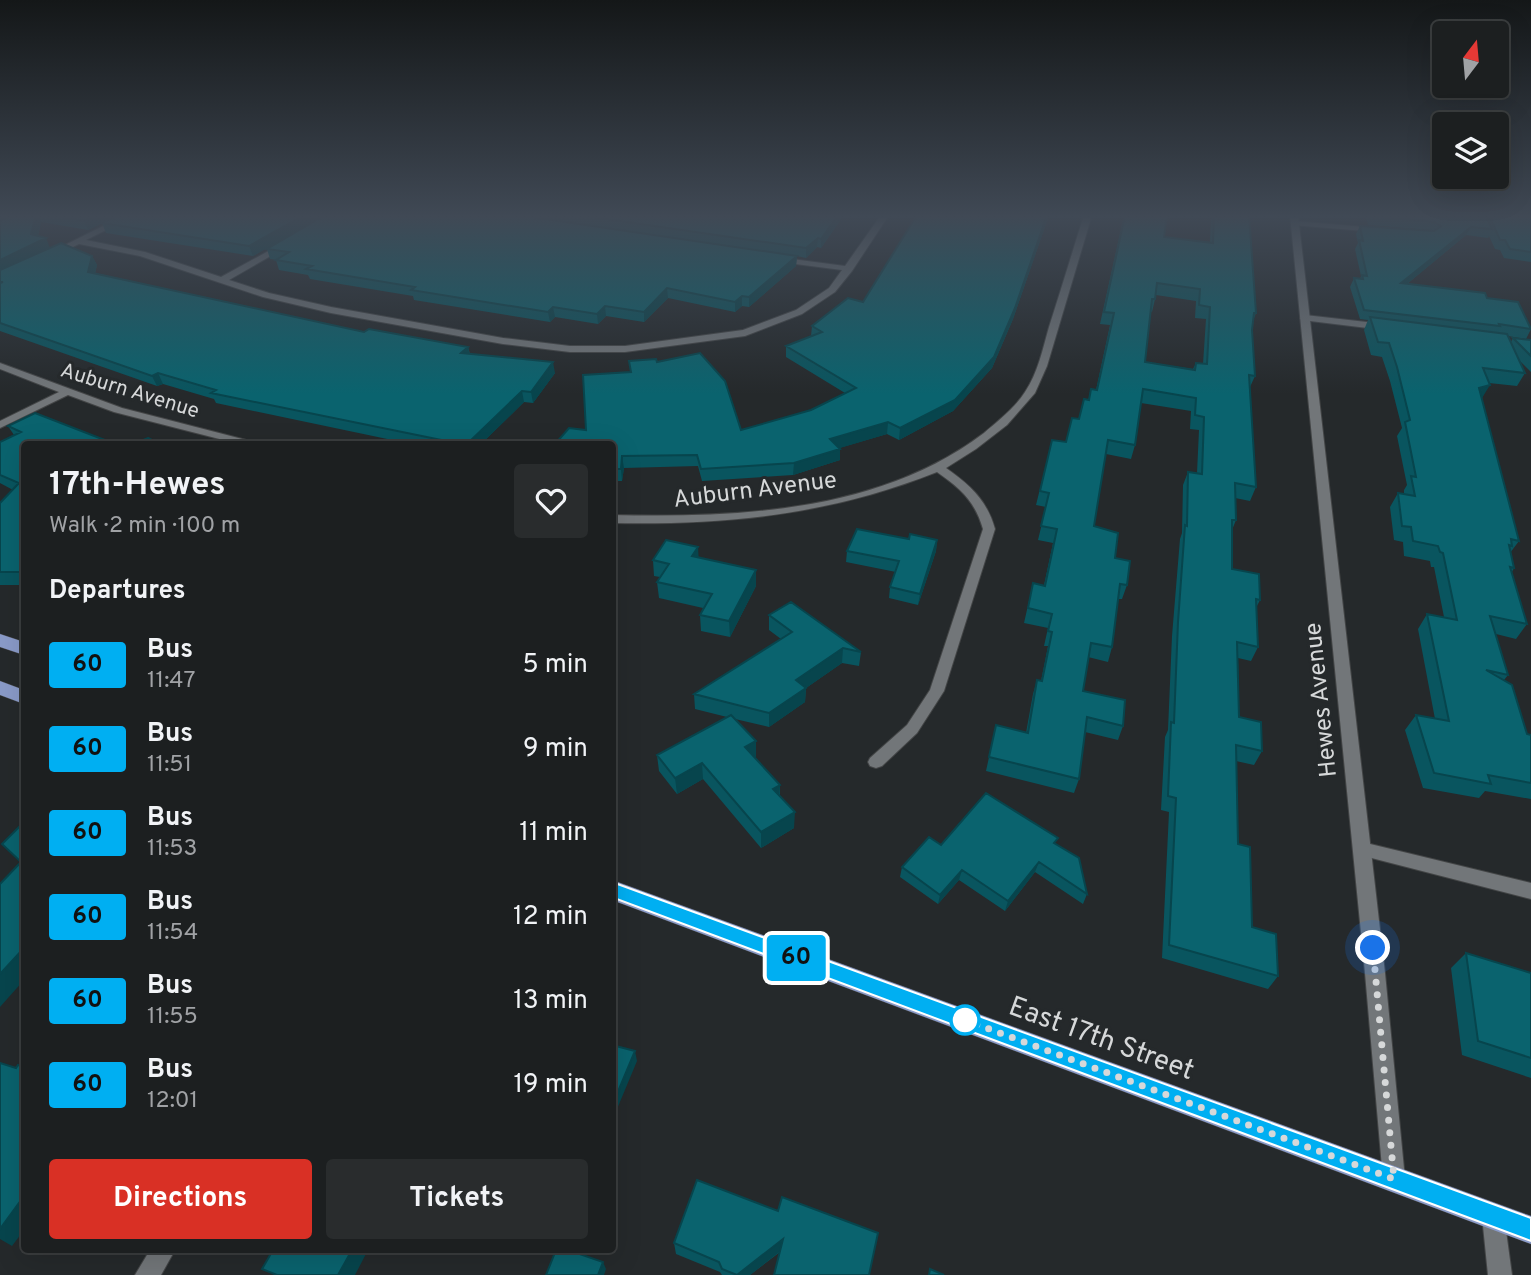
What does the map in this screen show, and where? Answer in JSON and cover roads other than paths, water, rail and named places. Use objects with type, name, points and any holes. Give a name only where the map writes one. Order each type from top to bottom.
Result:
[{"type":"main road","points":[[0,640],[21,648]]},
{"type":"main road","points":[[0,688],[21,696]]},
{"type":"main road","name":"East 17th Street","points":[[616,891],[1531,1230]]},
{"type":"street","points":[[206,274],[266,295],[331,310],[503,341],[570,349],[625,349],[745,333],[799,312],[832,290],[845,274]]},
{"type":"street","points":[[223,280],[232,274]]},
{"type":"street","name":"Auburn Avenue","points":[[616,519],[732,517],[822,507],[894,487],[939,468],[1003,423],[1030,393],[1042,366],[1070,274]]},
{"type":"street","name":"Hewes Avenue","points":[[1301,274],[1394,1179]]},
{"type":"street","points":[[1305,318],[1398,329]]},
{"type":"street","name":"Auburn Avenue","points":[[0,366],[118,410],[238,441]]},
{"type":"street","points":[[0,425],[66,391]]},
{"type":"street","points":[[876,762],[912,729],[937,691],[989,530],[985,510],[973,493],[939,468]]},
{"type":"street","points":[[1362,849],[1531,891]]},
{"type":"street","points":[[1493,1216],[1500,1275]]},
{"type":"street","points":[[147,1275],[161,1253]]}]
